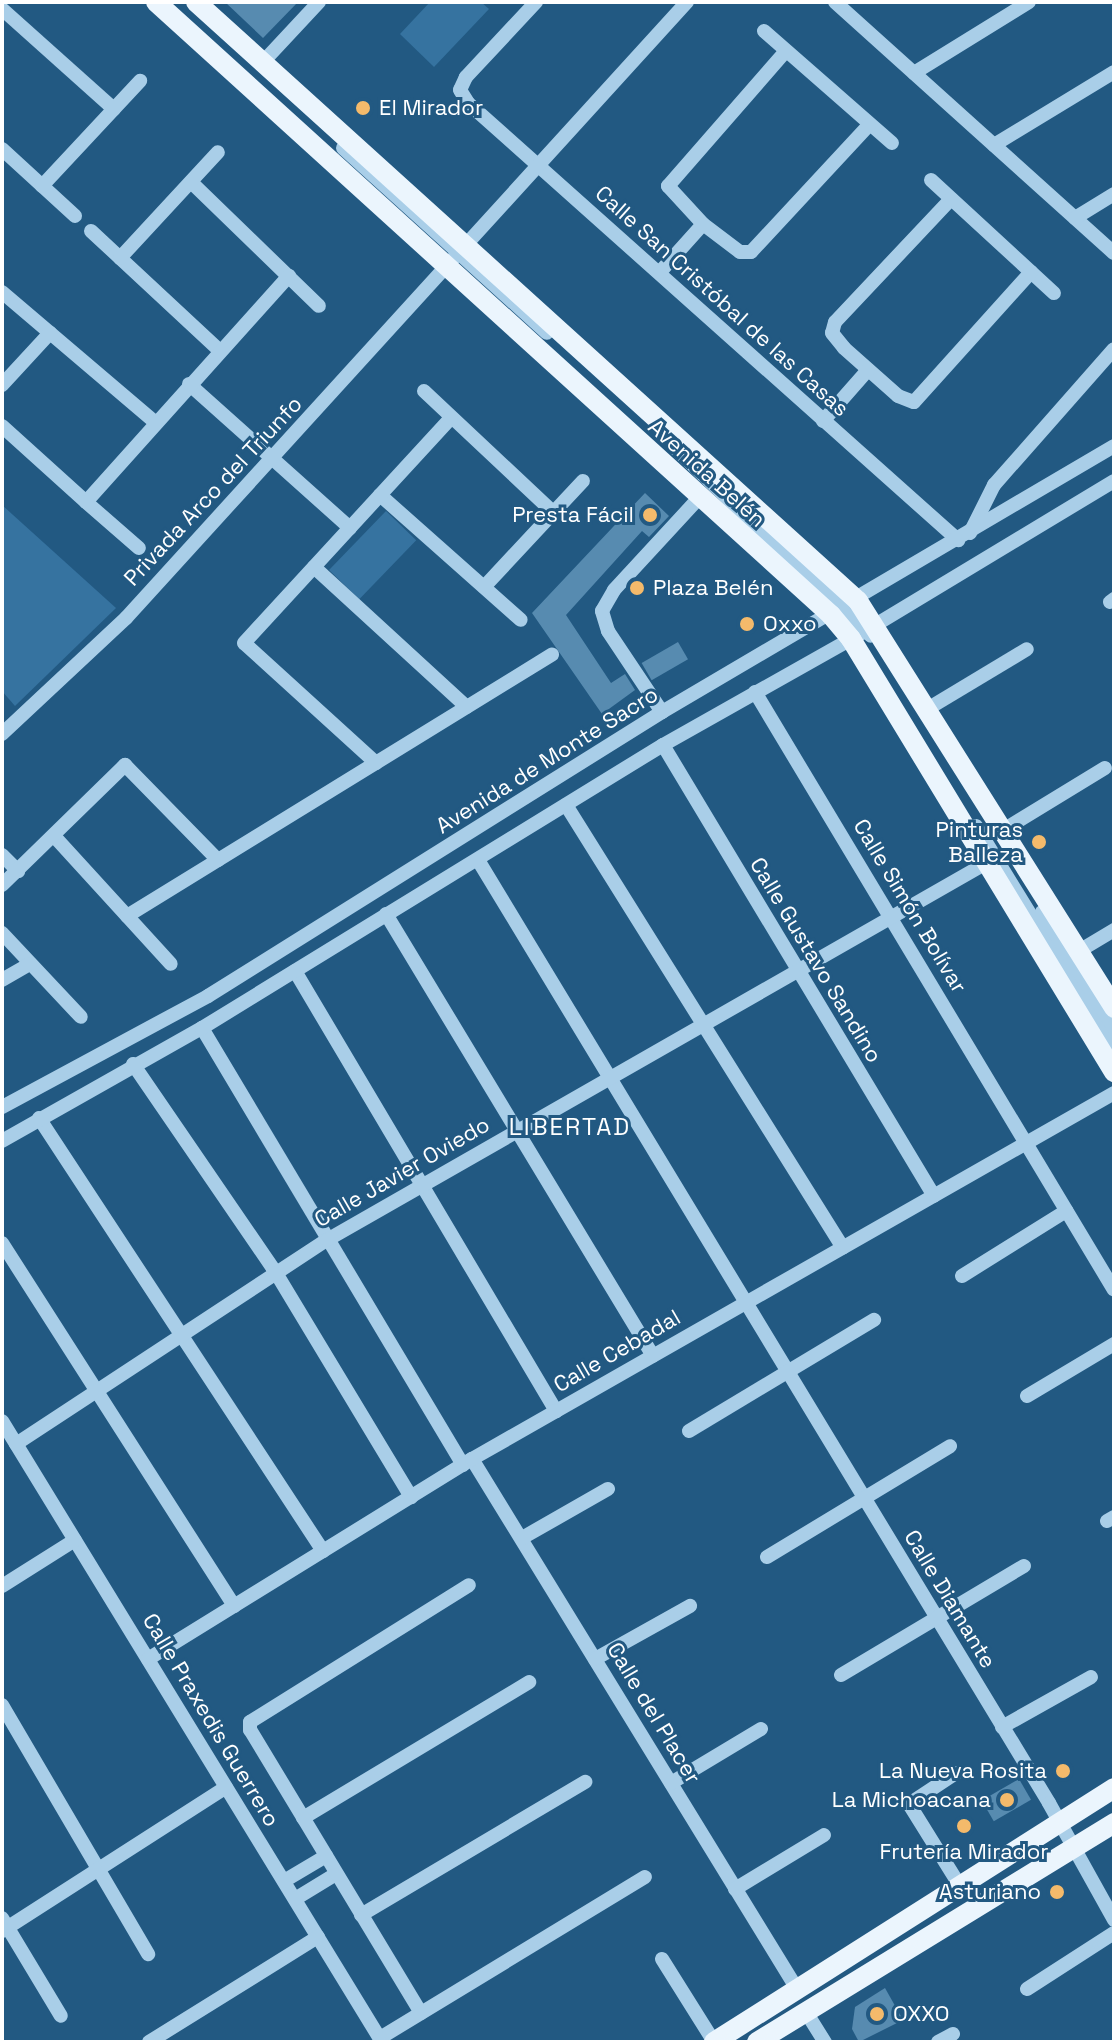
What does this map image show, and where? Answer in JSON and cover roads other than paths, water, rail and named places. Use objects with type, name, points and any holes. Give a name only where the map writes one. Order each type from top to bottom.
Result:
[{"type":"main road","name":"Avenida Belén","points":[[156,2],[457,259],[843,609],[929,708],[1114,1008]]},
{"type":"main road","name":"Avenida Belén","points":[[196,2],[263,62],[698,499],[843,609],[863,632],[988,862],[1114,1072]]},
{"type":"main road","points":[[714,2042],[1114,1788]]},
{"type":"main road","points":[[757,2042],[1114,1823]]},
{"type":"street","points":[[170,2],[457,259]]},
{"type":"street","points":[[184,2],[457,259]]},
{"type":"street","points":[[263,62],[319,2]]},
{"type":"street","name":"Calle San Cristóbal de las Casas","points":[[536,2],[460,90],[536,165],[660,272],[823,421],[964,537]]},
{"type":"street","name":"Privada Arco del Triunfo","points":[[2,734],[126,618],[457,259],[536,165],[687,2]]},
{"type":"street","points":[[835,2],[1114,253]]},
{"type":"street","points":[[914,73],[1029,2]]},
{"type":"street","points":[[3,12],[114,109]]},
{"type":"street","points":[[764,31],[892,143]]},
{"type":"street","points":[[785,52],[668,186],[703,224],[740,252],[751,252],[869,125]]},
{"type":"street","points":[[994,145],[1114,72]]},
{"type":"street","points":[[42,186],[140,81]]},
{"type":"street","points":[[2,149],[75,216]]},
{"type":"street","points":[[120,258],[218,152]]},
{"type":"street","points":[[931,180],[1054,293]]},
{"type":"street","points":[[191,182],[319,306]]},
{"type":"street","points":[[1075,218],[1114,194]]},
{"type":"street","points":[[951,199],[832,328],[837,341],[868,370],[905,401],[914,402],[1031,272]]},
{"type":"street","points":[[660,272],[703,224]]},
{"type":"street","points":[[91,231],[220,351]]},
{"type":"street","points":[[86,502],[289,276]]},
{"type":"street","points":[[6,295],[155,422]]},
{"type":"street","points":[[2,385],[50,333]]},
{"type":"street","points":[[964,537],[994,485],[1114,349]]},
{"type":"street","points":[[823,421],[868,370]]},
{"type":"street","points":[[189,384],[271,461],[350,528]]},
{"type":"street","points":[[424,391],[554,513]]},
{"type":"street","points":[[376,763],[244,643],[451,418]]},
{"type":"street","points":[[2,426],[139,548]]},
{"type":"street","name":"Avenida de Monte Sacro","points":[[2,1107],[208,996],[662,712],[843,609],[1114,446]]},
{"type":"street","points":[[484,587],[583,481]]},
{"type":"street","points":[[2,1141],[133,1064],[202,1028],[663,745],[863,632],[1114,481]]},
{"type":"street","points":[[380,495],[521,620]]},
{"type":"street","points":[[662,712],[608,631],[602,611],[614,590],[698,499]]},
{"type":"street","points":[[314,567],[467,707]]},
{"type":"street","points":[[863,632],[1114,1028]]},
{"type":"street","points":[[863,632],[1114,1050]]},
{"type":"street","points":[[929,708],[1027,649]]},
{"type":"street","points":[[127,916],[552,655]]},
{"type":"street","name":"Calle Simón Bolívar","points":[[755,692],[1114,1290]]},
{"type":"street","name":"Calle Gustavo Sandino","points":[[663,745],[934,1196]]},
{"type":"street","points":[[2,885],[125,765],[218,860]]},
{"type":"street","points":[[1005,829],[1105,768]]},
{"type":"street","points":[[566,805],[843,1248]]},
{"type":"street","points":[[54,836],[171,964]]},
{"type":"street","points":[[2,855],[18,871]]},
{"type":"street","name":"Calle Diamante","points":[[478,860],[1060,1822],[1114,1920]]},
{"type":"street","name":"Calle Javier Oviedo","points":[[16,1444],[327,1240],[988,862]]},
{"type":"street","points":[[386,914],[653,1356]]},
{"type":"street","points":[[1079,951],[1114,930]]},
{"type":"street","points":[[2,933],[81,1017]]},
{"type":"street","points":[[2,980],[30,964]]},
{"type":"street","points":[[295,971],[420,1187],[556,1411]]},
{"type":"street","name":"Calle del Placer","points":[[202,1028],[327,1240],[468,1462],[522,1538],[797,1989]]},
{"type":"street","points":[[133,1064],[276,1273],[411,1497]]},
{"type":"street","name":"Calle Cebadal","points":[[148,1659],[468,1462],[1114,1093]]},
{"type":"street","points":[[39,1118],[185,1333],[323,1551]]},
{"type":"street","points":[[962,1276],[1066,1211]]},
{"type":"street","points":[[2,1243],[234,1606]]},
{"type":"street","points":[[689,1431],[874,1320]]},
{"type":"street","points":[[1027,1396],[1114,1344]]},
{"type":"street","name":"Calle Praxedis Guerrero","points":[[2,1421],[380,2038]]},
{"type":"street","points":[[767,1557],[950,1446]]},
{"type":"street","points":[[522,1538],[608,1489]]},
{"type":"street","points":[[2,1586],[75,1540]]},
{"type":"street","points":[[841,1675],[1024,1566]]},
{"type":"street","points":[[421,2013],[250,1730],[250,1722],[469,1585]]},
{"type":"street","points":[[595,1659],[690,1606]]},
{"type":"street","points":[[1002,1727],[1091,1677]]},
{"type":"street","points":[[303,1818],[529,1682]]},
{"type":"street","points":[[2,1705],[148,1954]]},
{"type":"street","points":[[671,1783],[761,1729]]},
{"type":"street","points":[[956,1773],[909,1804],[960,1886]]},
{"type":"street","points":[[361,1915],[585,1782]]},
{"type":"street","points":[[61,2016],[4,1925],[99,1869],[226,1787]]},
{"type":"street","points":[[735,1889],[824,1835]]},
{"type":"street","points":[[284,1881],[326,1856]]},
{"type":"street","points":[[295,1899],[336,1874]]},
{"type":"street","points":[[364,2042],[380,2038],[645,1877]]},
{"type":"street","points":[[1027,1989],[1114,1933]]},
{"type":"street","points":[[149,2042],[318,1937]]},
{"type":"street","points":[[662,1959],[714,2042]]},
{"type":"street","points":[[806,2012],[825,2042]]},
{"type":"street","points":[[938,2042],[953,2034]]},
{"type":"place","name":"El Mirador","points":[[363,108]]},
{"type":"place","name":"Presta Fácil","points":[[650,515]]},
{"type":"place","name":"Plaza Belén","points":[[637,588]]},
{"type":"place","name":"Oxxo","points":[[747,624]]},
{"type":"place","name":"Pinturas Balleza","points":[[1039,842]]},
{"type":"place","name":"La Nueva Rosita","points":[[1063,1771]]},
{"type":"place","name":"La Michoacana","points":[[1007,1800]]},
{"type":"place","name":"Frutería Mirador","points":[[964,1826]]},
{"type":"place","name":"Asturiano","points":[[1057,1892]]},
{"type":"place","name":"OXXO","points":[[877,2014]]},
{"type":"district","name":"LIBERTAD","points":[[570,1127]]}]
